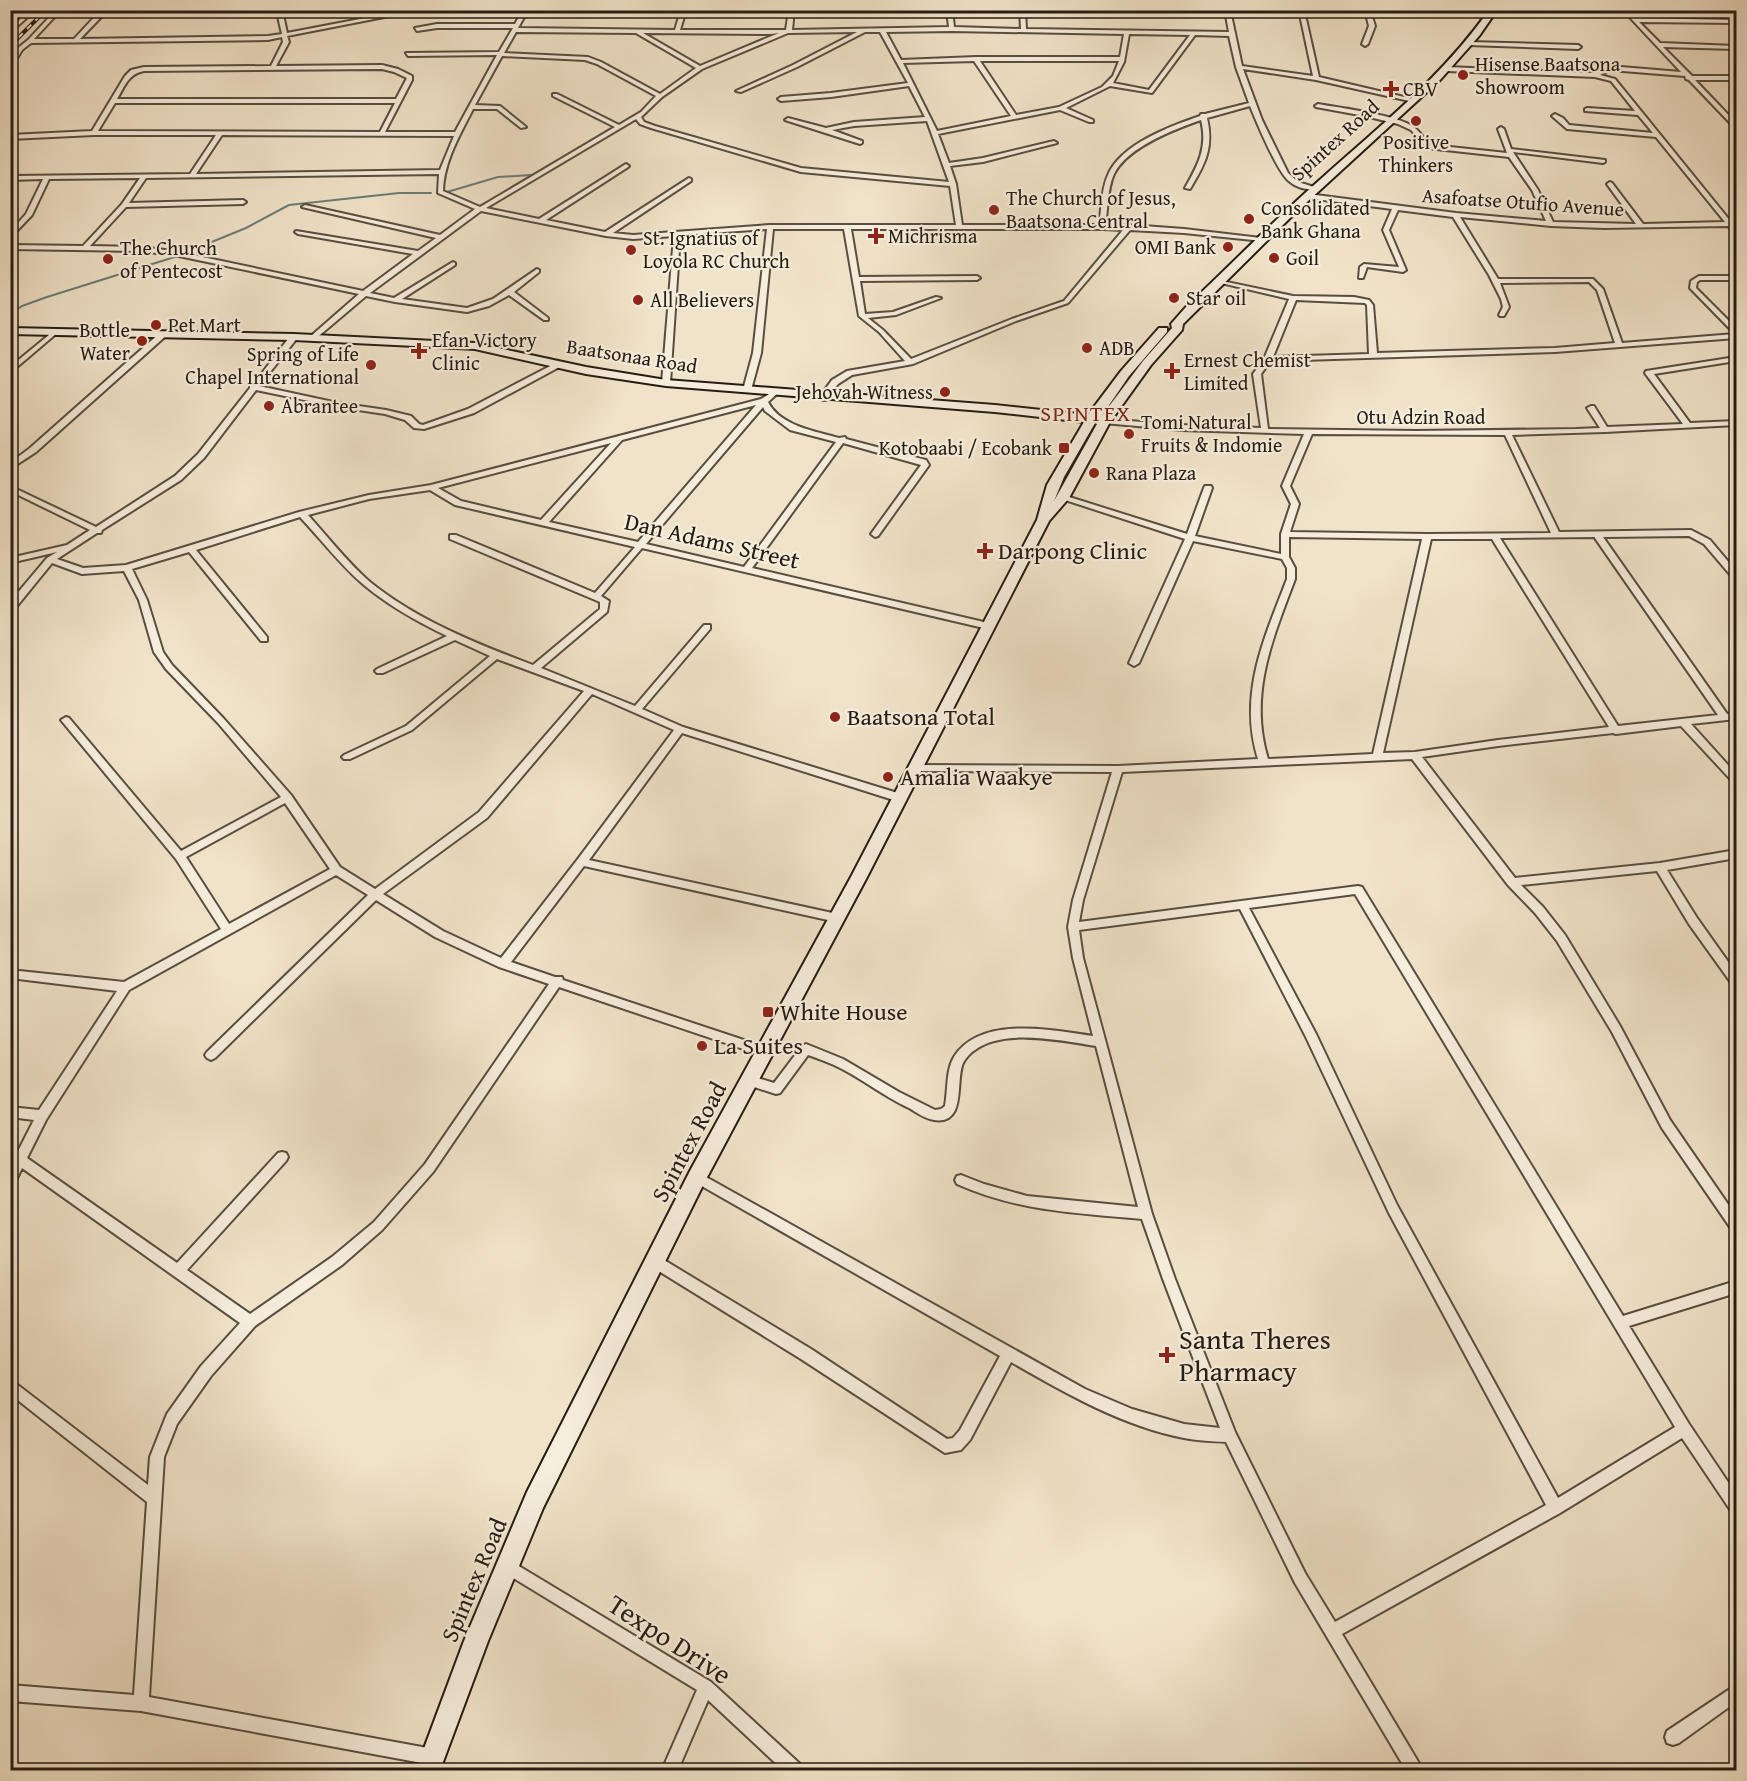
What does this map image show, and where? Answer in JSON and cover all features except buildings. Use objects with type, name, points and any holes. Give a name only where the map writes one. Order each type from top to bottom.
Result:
[{"type":"main road","name":"Spintex Road","points":[[1043,520],[1046,499],[1090,419],[1134,361],[1167,325],[1177,324],[1311,192],[1447,69],[1470,44],[1493,11]]},
{"type":"main road","name":"Spintex Road","points":[[430,1764],[476,1641],[535,1500],[697,1178],[767,1052],[917,768],[1043,520],[1063,498],[1104,421],[1147,363],[1178,328],[1177,324]]},
{"type":"main road","name":"Baatsonaa Road","points":[[10,331],[294,337],[475,346],[499,349],[559,365],[666,383],[824,398],[1045,412],[1104,421]]},
{"type":"street","points":[[10,32],[33,10]]},
{"type":"street","points":[[10,68],[13,55],[30,41],[59,10]]},
{"type":"street","points":[[76,40],[103,11],[242,13],[280,10],[286,42],[273,67]]},
{"type":"street","points":[[30,41],[253,39],[418,10]]},
{"type":"street","points":[[526,10],[472,107],[442,172],[440,192],[480,209],[606,234],[650,237],[720,229],[770,227],[1129,227],[1261,240]]},
{"type":"street","points":[[677,31],[684,10]]},
{"type":"street","points":[[789,31],[792,10]]},
{"type":"street","points":[[949,10],[952,29]]},
{"type":"street","points":[[1022,10],[1024,30]]},
{"type":"street","name":"Asafoatse Otufio Avenue","points":[[1227,10],[1239,67],[1251,104],[1287,176],[1311,192],[1395,209],[1551,224],[1641,226],[1733,224]]},
{"type":"street","points":[[1301,10],[1316,78]]},
{"type":"street","points":[[1365,44],[1372,26],[1367,10]]},
{"type":"street","points":[[1449,10],[1493,11]]},
{"type":"street","points":[[1625,10],[1737,126]]},
{"type":"street","points":[[1636,20],[1737,21]]},
{"type":"street","points":[[417,29],[437,26],[636,31],[952,29],[1231,34]]},
{"type":"street","points":[[739,91],[795,66],[865,30]]},
{"type":"street","points":[[882,30],[927,118],[947,165],[953,184],[959,227]]},
{"type":"street","points":[[636,31],[700,68]]},
{"type":"street","points":[[314,338],[366,292],[480,209],[637,116],[660,96],[700,68],[789,31]]},
{"type":"street","points":[[934,133],[1061,108],[1110,84],[1120,70],[1127,31]]},
{"type":"street","points":[[1110,84],[1150,92],[1194,33]]},
{"type":"street","points":[[1470,44],[1578,48]]},
{"type":"street","points":[[1659,45],[1737,47]]},
{"type":"street","points":[[408,54],[500,54],[586,58],[660,96]]},
{"type":"street","points":[[899,62],[976,59],[1121,59]]},
{"type":"street","points":[[976,59],[1014,116]]},
{"type":"street","points":[[94,133],[128,76],[144,69],[273,67],[382,67],[396,69],[410,77],[382,133]]},
{"type":"street","points":[[1239,67],[1316,78],[1414,100]]},
{"type":"street","points":[[1595,75],[1609,68],[1687,76],[1737,78]]},
{"type":"street","points":[[1447,69],[1595,75],[1613,80],[1733,224],[1737,232]]},
{"type":"street","points":[[781,99],[831,95],[909,84]]},
{"type":"street","points":[[555,95],[619,127]]},
{"type":"street","points":[[115,101],[398,101]]},
{"type":"street","points":[[1102,227],[1111,173],[1125,154],[1203,115],[1251,104]]},
{"type":"street","points":[[1318,106],[1389,121],[1413,129],[1423,143],[1429,147],[1603,161]]},
{"type":"street","points":[[472,107],[498,107],[523,126]]},
{"type":"street","points":[[1061,108],[1091,121]]},
{"type":"street","points":[[1587,110],[1640,113]]},
{"type":"street","points":[[1724,113],[1737,113]]},
{"type":"street","points":[[1188,188],[1207,153],[1207,129],[1203,115]]},
{"type":"street","points":[[637,116],[642,123],[653,127],[801,170],[953,184]]},
{"type":"street","points":[[1555,116],[1562,119],[1562,123],[1567,127],[1658,135]]},
{"type":"street","points":[[826,130],[854,124],[927,118]]},
{"type":"street","points":[[788,120],[861,142]]},
{"type":"street","points":[[1501,129],[1510,152],[1535,190],[1551,224]]},
{"type":"street","points":[[10,137],[94,133],[458,134]]},
{"type":"street","points":[[191,176],[220,134]]},
{"type":"street","points":[[947,165],[983,160],[1054,143]]},
{"type":"street","points":[[540,222],[626,166]]},
{"type":"street","points":[[10,178],[442,172]]},
{"type":"street","points":[[86,247],[124,205],[144,177]]},
{"type":"street","points":[[10,236],[29,215],[47,178]]},
{"type":"street","points":[[606,234],[689,180]]},
{"type":"street","points":[[1610,184],[1641,226]]},
{"type":"street","points":[[124,205],[243,202]]},
{"type":"street","points":[[305,207],[439,237]]},
{"type":"street","points":[[1361,277],[1363,267],[1366,265],[1403,270],[1386,230],[1395,209]]},
{"type":"street","points":[[1455,215],[1506,304],[1502,315]]},
{"type":"street","points":[[847,226],[862,316],[881,331],[910,362]]},
{"type":"street","points":[[747,390],[757,353],[770,227]]},
{"type":"street","points":[[824,398],[835,382],[850,373],[910,362],[1014,320],[1066,302],[1129,227]]},
{"type":"street","points":[[298,232],[417,253]]},
{"type":"street","points":[[666,383],[677,234]]},
{"type":"street","points":[[10,247],[86,247],[174,253],[395,300],[467,310],[510,292],[537,271]]},
{"type":"street","points":[[395,300],[453,264]]},
{"type":"street","points":[[856,279],[977,278]]},
{"type":"street","points":[[1737,278],[1699,278],[1694,281],[1693,288],[1737,332]]},
{"type":"street","points":[[1494,281],[1590,280],[1600,289],[1620,346]]},
{"type":"street","points":[[1219,281],[1293,298],[1367,301],[1370,305],[1373,355]]},
{"type":"street","points":[[510,292],[546,319]]},
{"type":"street","points":[[862,316],[894,314],[938,298]]},
{"type":"street","points":[[1264,431],[1257,374],[1268,358],[1293,298]]},
{"type":"street","points":[[10,371],[55,332]]},
{"type":"street","points":[[10,466],[33,450],[164,334]]},
{"type":"street","points":[[1268,358],[1620,346],[1737,336]]},
{"type":"street","points":[[10,609],[50,561],[178,478],[201,456],[294,337]]},
{"type":"street","points":[[1688,426],[1649,373],[1737,359]]},
{"type":"street","points":[[253,387],[338,405],[386,412],[408,418],[417,426],[424,427],[471,411],[559,365]]},
{"type":"street","points":[[597,597],[764,401],[774,393]]},
{"type":"street","points":[[764,401],[768,409],[786,425],[916,459],[925,465],[875,534]]},
{"type":"street","points":[[50,561],[82,571],[127,568],[302,514],[369,497],[431,487],[764,401]]},
{"type":"street","points":[[1591,408],[1605,430]]},
{"type":"street","name":"Otu Adzin Road","points":[[1104,421],[1158,427],[1264,431],[1508,434],[1737,423]]},
{"type":"street","points":[[1264,762],[1256,730],[1256,688],[1261,660],[1291,579],[1291,568],[1285,557],[1285,534],[1295,504],[1286,486],[1309,432]]},
{"type":"street","points":[[1508,434],[1557,536]]},
{"type":"street","points":[[747,569],[842,439]]},
{"type":"street","points":[[543,523],[618,440]]},
{"type":"street","name":"Dan Adams Street","points":[[431,487],[458,503],[988,626]]},
{"type":"street","points":[[10,488],[98,531]]},
{"type":"street","points":[[1134,663],[1190,538],[1208,488]]},
{"type":"street","points":[[1063,498],[1190,538],[1285,557]]},
{"type":"street","points":[[302,514],[365,582],[425,622],[496,655],[590,690],[680,729],[900,798]]},
{"type":"street","points":[[1285,534],[1495,537],[1691,533],[1707,542],[1737,576]]},
{"type":"street","points":[[1598,536],[1725,718]]},
{"type":"street","points":[[453,537],[605,601],[604,610],[533,670]]},
{"type":"street","points":[[1378,755],[1427,537]]},
{"type":"street","points":[[1495,537],[1616,731]]},
{"type":"street","points":[[10,561],[71,546]]},
{"type":"street","points":[[190,548],[264,639]]},
{"type":"street","points":[[127,568],[143,600],[159,652],[169,667],[221,721],[287,798],[336,870],[377,893],[439,934],[503,964],[558,980],[767,1052]]},
{"type":"street","points":[[636,710],[707,627]]},
{"type":"street","points":[[380,671],[455,636]]},
{"type":"street","points":[[347,757],[409,728],[496,655]]},
{"type":"street","points":[[211,1055],[377,893],[483,815],[590,690]]},
{"type":"street","points":[[917,768],[1118,769],[1415,755],[1498,743],[1737,716]]},
{"type":"street","points":[[66,720],[180,856],[227,929]]},
{"type":"street","points":[[1684,723],[1737,780]]},
{"type":"street","points":[[503,964],[680,729]]},
{"type":"street","points":[[1415,755],[1512,882],[1539,910],[1561,938],[1616,1029],[1666,1124],[1737,1226]]},
{"type":"street","points":[[1118,769],[1078,900],[1073,927],[1078,958],[1146,1214],[1230,1436],[1300,1578],[1415,1770]]},
{"type":"street","points":[[180,856],[287,798]]},
{"type":"street","points":[[1512,882],[1660,867],[1737,854]]},
{"type":"street","points":[[582,862],[837,918]]},
{"type":"street","points":[[1660,867],[1693,921],[1737,981]]},
{"type":"street","points":[[10,1180],[42,1116],[125,987],[336,870]]},
{"type":"street","points":[[1073,927],[1358,890],[1684,1429],[1737,1506]]},
{"type":"street","points":[[1243,906],[1310,1034],[1393,1209],[1555,1508]]},
{"type":"street","points":[[10,974],[125,987]]},
{"type":"street","points":[[141,1703],[157,1457],[172,1419],[206,1371],[250,1322],[337,1261],[378,1226],[429,1168],[558,980]]},
{"type":"street","points":[[751,1081],[776,1089],[806,1049],[839,1062],[895,1096],[934,1116],[950,1109],[958,1060],[972,1044],[1004,1033],[1034,1033],[1100,1042]]},
{"type":"street","points":[[10,1112],[42,1116]]},
{"type":"street","points":[[178,1271],[282,1157]]},
{"type":"street","points":[[21,1160],[250,1322]]},
{"type":"street","points":[[697,1178],[1080,1394],[1132,1416],[1184,1431],[1230,1436]]},
{"type":"street","points":[[961,1180],[980,1190],[1026,1201],[1146,1214]]},
{"type":"street","points":[[654,1261],[806,1354],[945,1446],[956,1444],[965,1435],[1008,1354]]},
{"type":"street","points":[[1620,1323],[1737,1287]]},
{"type":"street","points":[[10,1385],[153,1498]]},
{"type":"street","points":[[1331,1632],[1555,1508],[1684,1429]]},
{"type":"street","name":"Texpo Drive","points":[[507,1566],[706,1687],[794,1770]]},
{"type":"street","points":[[670,1770],[706,1687]]},
{"type":"street","points":[[10,1693],[141,1703],[430,1764]]},
{"type":"street","points":[[1673,1737],[1737,1693]]},
{"type":"waterway","points":[[447,192],[498,177],[531,175]]},
{"type":"waterway","points":[[192,250],[246,228],[289,205],[399,193],[431,193]]},
{"type":"waterway","points":[[10,314],[22,306],[47,297],[181,255]]},
{"type":"railway","points":[[10,46],[46,10]]},
{"type":"place","name":"Hisense Baatsona Showroom","points":[[1463,75]]},
{"type":"place","name":"CBV","points":[[1391,89]]},
{"type":"place","name":"Positive Thinkers","points":[[1416,121]]},
{"type":"place","name":"The Church of Jesus, Baatsona Central","points":[[994,210]]},
{"type":"place","name":"Consolidated Bank Ghana","points":[[1249,219]]},
{"type":"place","name":"Michrisma","points":[[876,236]]},
{"type":"place","name":"OMI Bank","points":[[1228,247]]},
{"type":"place","name":"St. Ignatius of Loyola RC Church","points":[[631,250]]},
{"type":"place","name":"Goil","points":[[1274,258]]},
{"type":"place","name":"The Church of Pentecost","points":[[108,259]]},
{"type":"place","name":"Star oil","points":[[1174,298]]},
{"type":"place","name":"All Believers","points":[[638,300]]},
{"type":"place","name":"Pet Mart","points":[[156,325]]},
{"type":"place","name":"Bottle Water","points":[[142,341]]},
{"type":"place","name":"ADB","points":[[1087,348]]},
{"type":"place","name":"Efan Victory Clinic","points":[[419,351]]},
{"type":"place","name":"Spring of Life Chapel International","points":[[371,365]]},
{"type":"place","name":"Ernest Chemist Limited","points":[[1172,371]]},
{"type":"place","name":"Jehovah Witness","points":[[945,392]]},
{"type":"place","name":"Abrantee","points":[[269,406]]},
{"type":"place","name":"Tomi Natural Fruits & Indomie","points":[[1129,434]]},
{"type":"place","name":"Kotobaabi / Ecobank","points":[[1064,448]]},
{"type":"place","name":"Rana Plaza","points":[[1094,473]]},
{"type":"place","name":"Darpong Clinic","points":[[985,551]]},
{"type":"place","name":"Baatsona Total","points":[[835,717]]},
{"type":"place","name":"Amalia Waakye","points":[[888,777]]},
{"type":"place","name":"White House","points":[[768,1012]]},
{"type":"place","name":"La Suites","points":[[702,1046]]},
{"type":"place","name":"Santa Theres Pharmacy","points":[[1167,1355]]},
{"type":"district","name":"SPINTEX","points":[[1086,413]]}]
